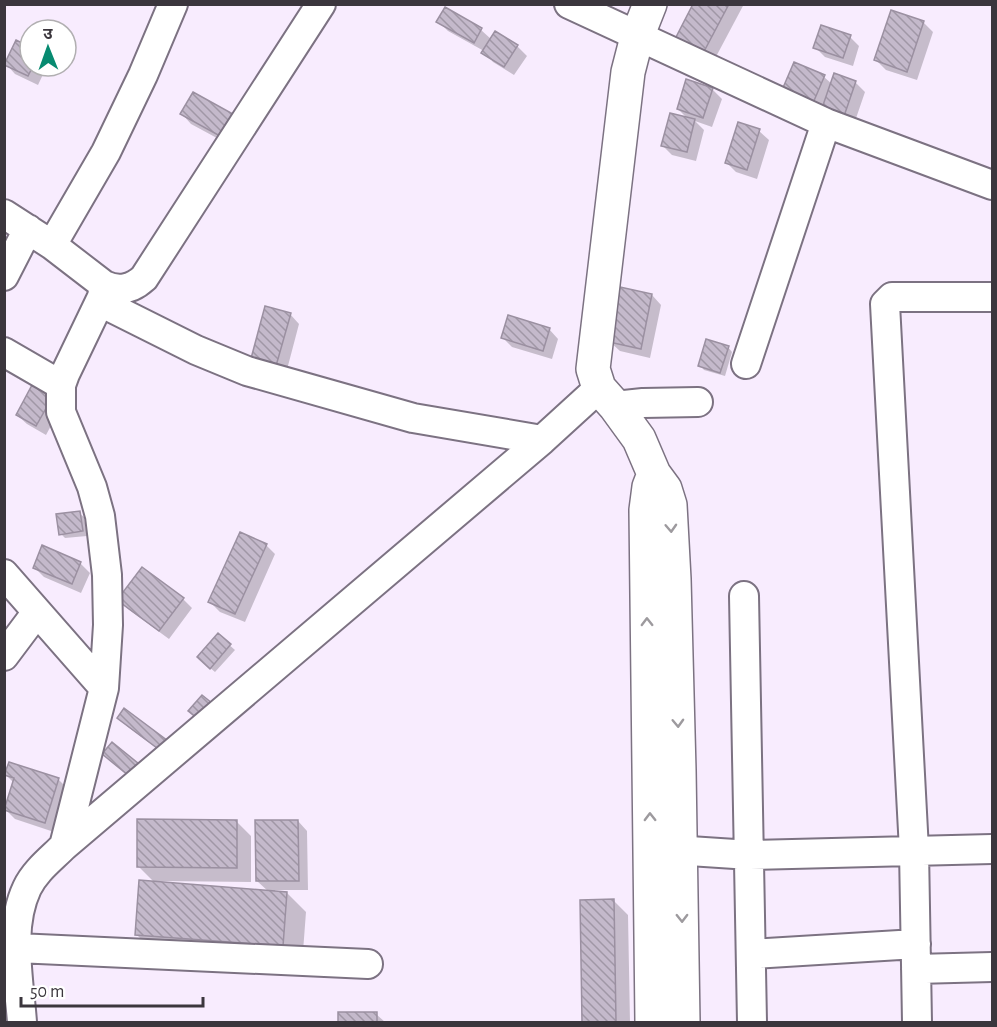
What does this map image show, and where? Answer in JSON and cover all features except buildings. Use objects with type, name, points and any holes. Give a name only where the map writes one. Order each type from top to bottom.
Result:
[{"type":"street","points":[[52,245],[106,152],[143,75],[173,4]]},
{"type":"street","points":[[64,846],[104,688],[108,626],[100,516],[89,478],[61,412],[61,385],[102,293],[137,284],[144,278],[321,4]]},
{"type":"street","points":[[569,4],[826,123],[993,185]]},
{"type":"street","points":[[651,4],[637,37],[628,72],[593,369],[607,397],[639,439],[654,474],[665,489],[670,505],[674,579],[665,850],[652,1023]]},
{"type":"street","points":[[746,364],[826,123]]},
{"type":"street","points":[[4,214],[52,245],[102,293],[196,350],[247,371],[413,418],[542,440]]},
{"type":"street","points":[[4,276],[28,229]]},
{"type":"street","points":[[917,1023],[914,850],[885,304],[892,297],[993,297]]},
{"type":"street","points":[[4,352],[61,385]]},
{"type":"street","points":[[22,1023],[17,948],[18,921],[13,902],[64,846],[542,440],[607,397],[643,403],[698,402]]},
{"type":"street","points":[[4,574],[104,688]]},
{"type":"street","points":[[744,596],[752,1023]]},
{"type":"street","points":[[4,656],[37,612]]},
{"type":"street","points":[[665,850],[750,855],[993,849]]},
{"type":"street","points":[[665,850],[683,1023]]},
{"type":"street","points":[[17,948],[368,964]]},
{"type":"street","points":[[752,954],[916,956],[993,967]]}]
